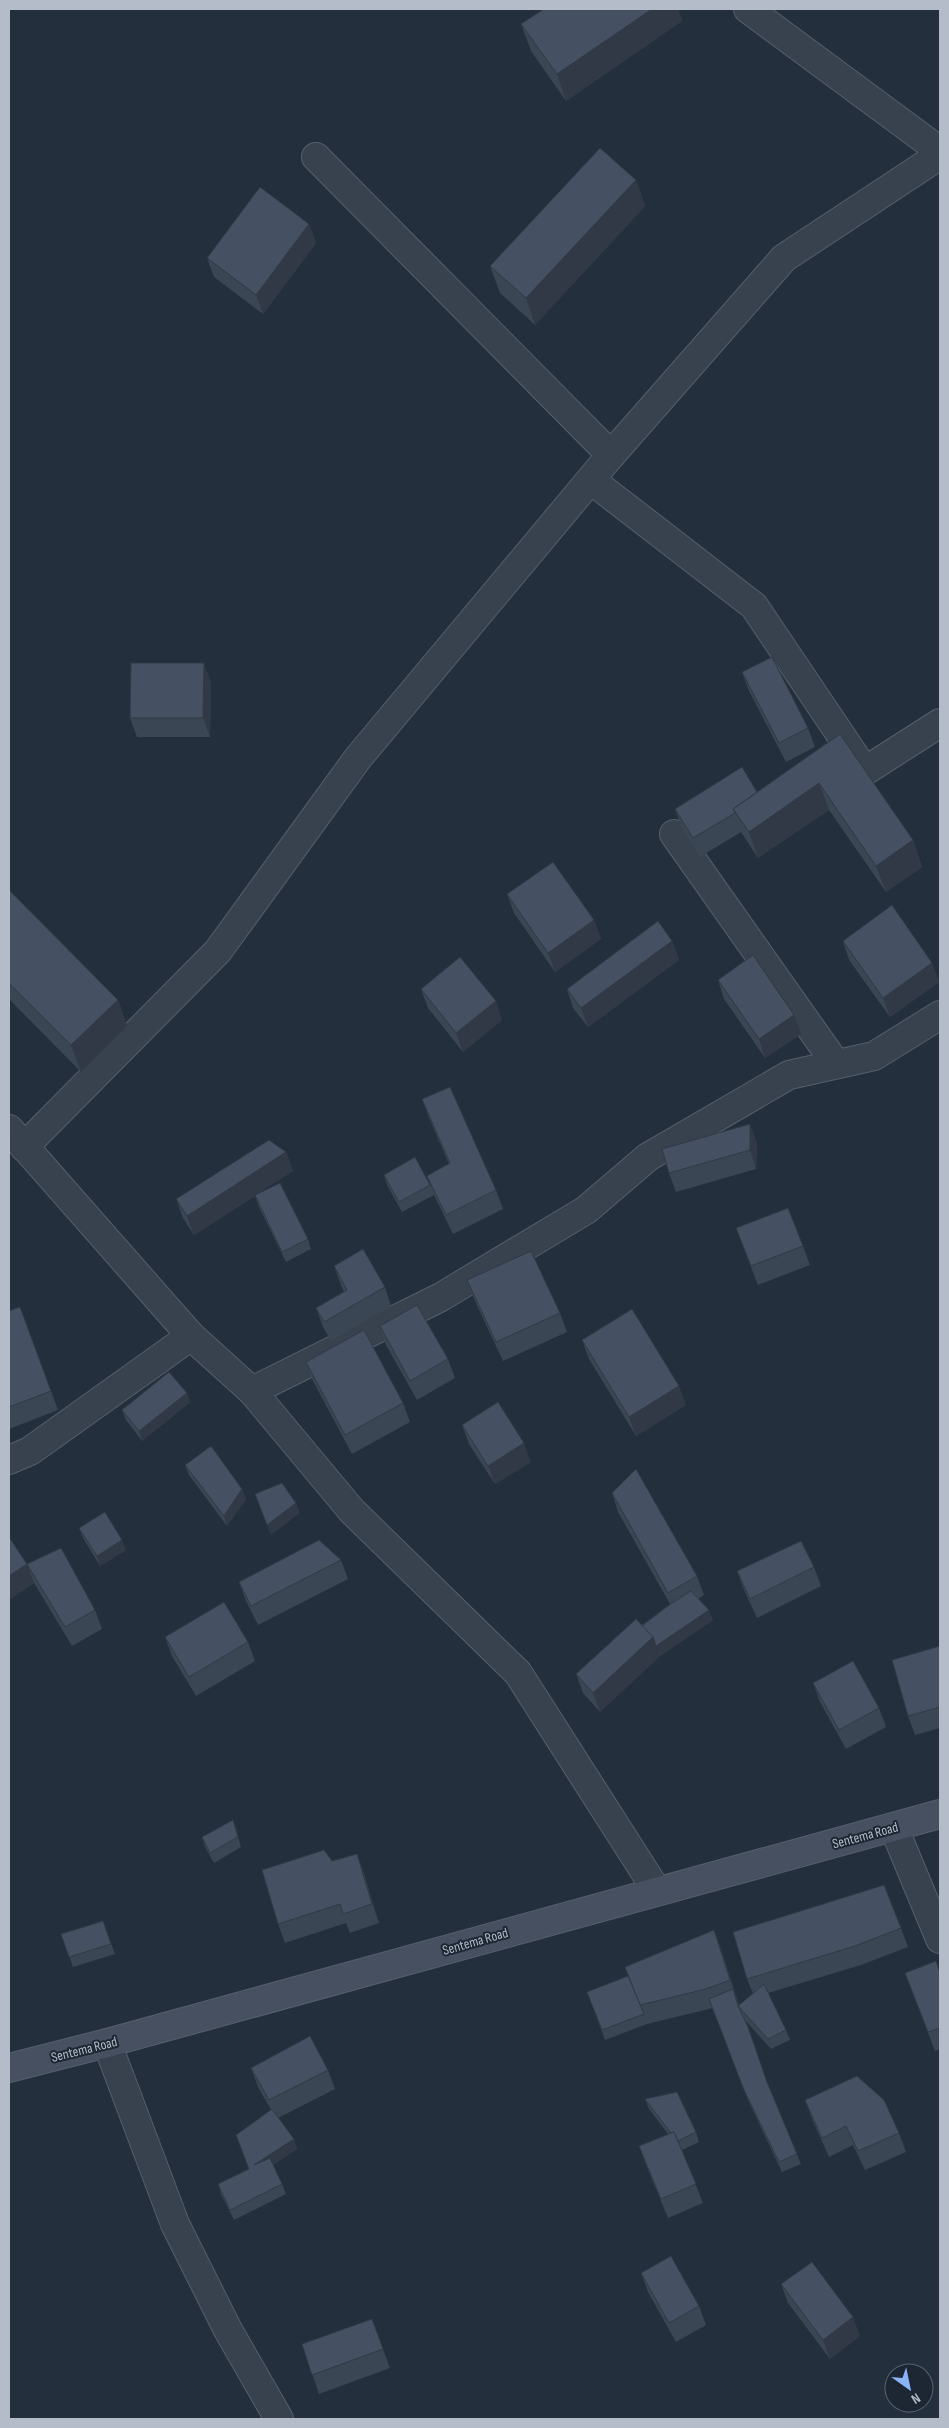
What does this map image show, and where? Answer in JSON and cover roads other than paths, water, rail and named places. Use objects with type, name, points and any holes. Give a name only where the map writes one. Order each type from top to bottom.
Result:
[{"type":"main road","name":"Sentema Road","points":[[9,2068],[107,2043],[940,1814]]},
{"type":"street","points":[[748,9],[940,151]]},
{"type":"street","points":[[657,1891],[518,1673],[352,1511],[252,1391],[191,1336],[16,1138],[218,951],[358,758],[611,455],[784,258],[940,155]]},
{"type":"street","points":[[316,157],[611,455]]},
{"type":"street","points":[[591,480],[754,606],[865,771],[940,723]]},
{"type":"street","points":[[674,834],[836,1064]]},
{"type":"street","points":[[252,1391],[441,1297],[586,1210],[648,1157],[789,1075],[874,1056],[940,1015]]},
{"type":"street","points":[[9,1460],[30,1451],[191,1336]]},
{"type":"street","points":[[894,1828],[940,1939]]},
{"type":"street","points":[[107,2043],[175,2224],[228,2330],[279,2419]]}]
